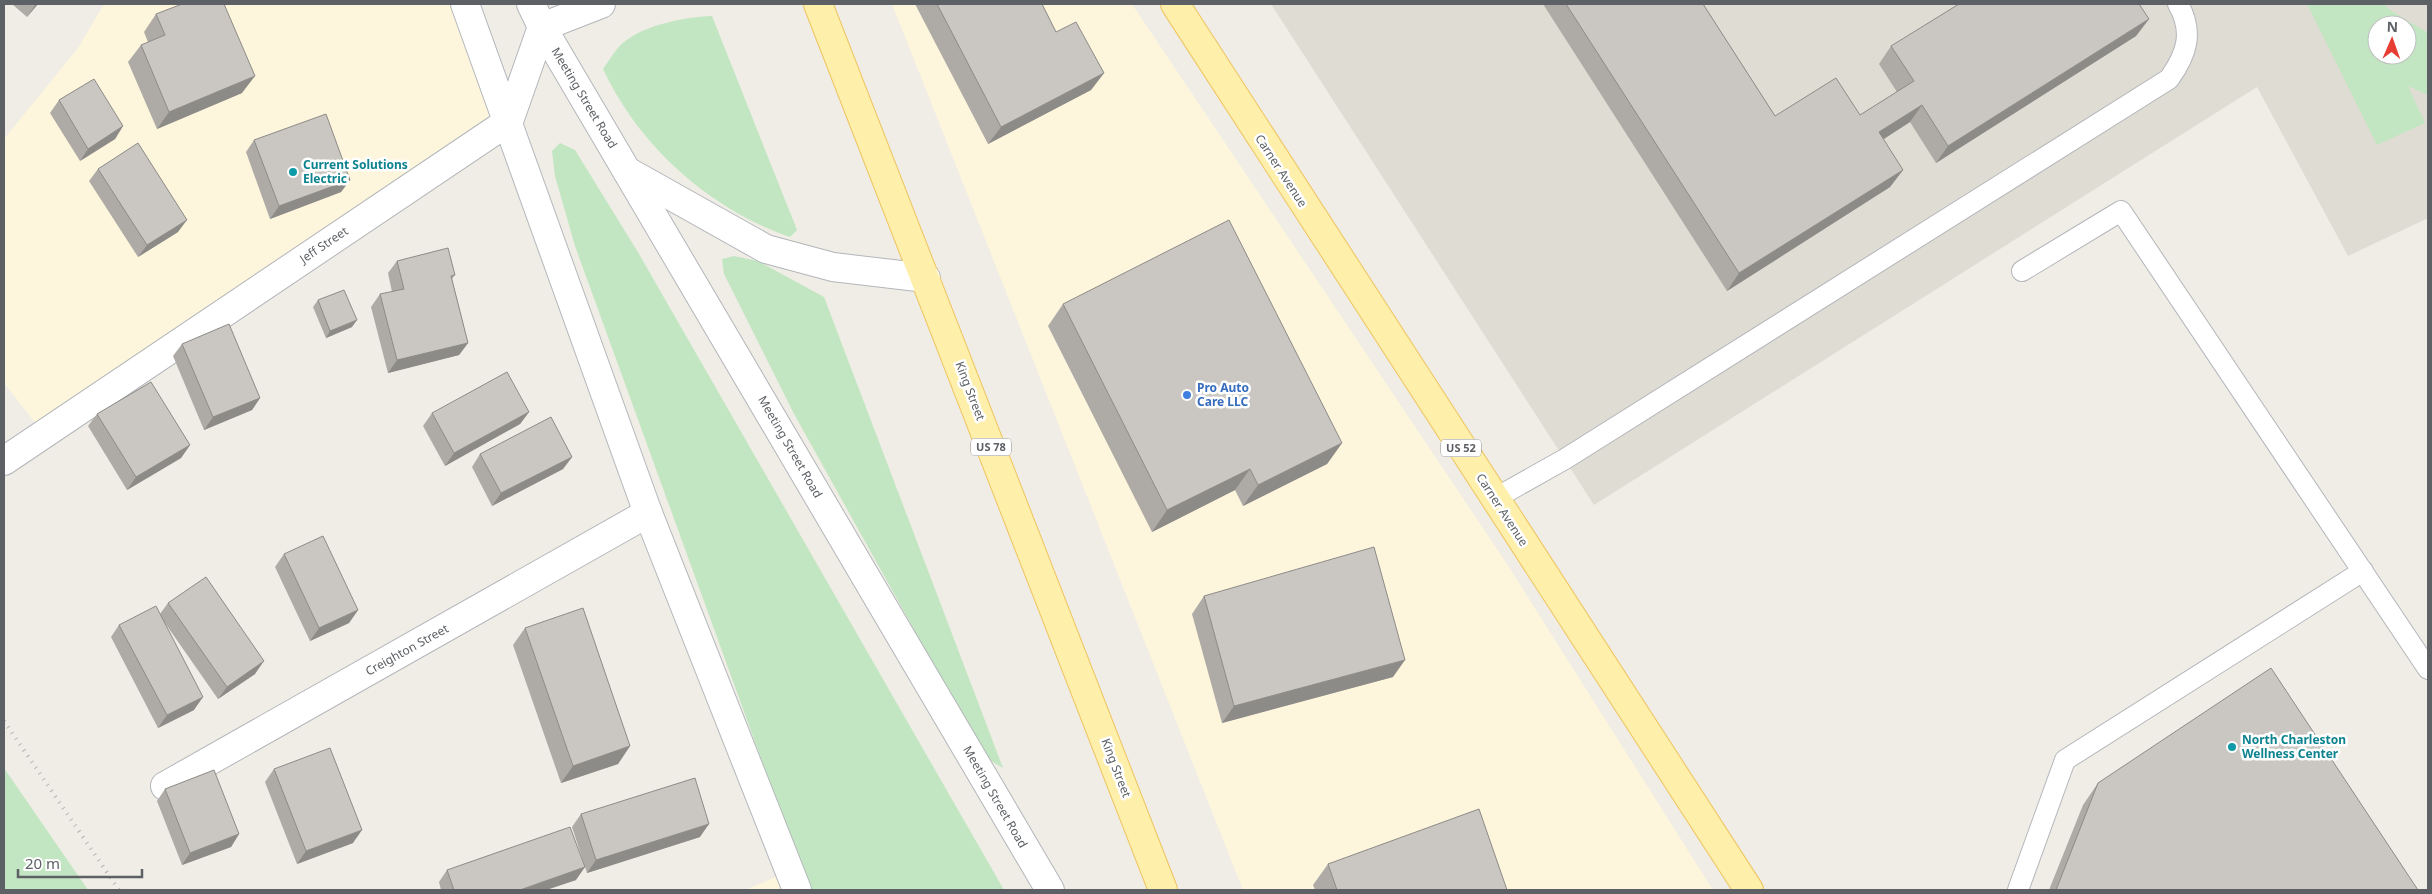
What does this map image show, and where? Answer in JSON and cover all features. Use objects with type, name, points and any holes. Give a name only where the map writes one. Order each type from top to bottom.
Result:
[{"type":"main road","name":"King Street","points":[[818,4],[1163,890]]},
{"type":"main road","name":"Carner Avenue","points":[[1175,4],[1749,890]]},
{"type":"street","points":[[465,4],[509,121],[648,514],[797,890]]},
{"type":"street","points":[[509,121],[537,16],[601,4]]},
{"type":"street","name":"Meeting Street Road","points":[[537,16],[1050,890]]},
{"type":"street","name":"Jeff Street","points":[[4,461],[509,121]]},
{"type":"street","points":[[627,171],[766,249],[833,267],[926,278]]},
{"type":"street","name":"Creighton Street","points":[[165,786],[648,514]]},
{"type":"lane","points":[[1494,499],[1565,459],[2168,79],[2181,63],[2188,38],[2184,15],[2178,4]]},
{"type":"lane","points":[[2022,271],[2122,211],[2428,669]]},
{"type":"lane","points":[[2018,890],[2065,760],[2363,571]]},
{"type":"shaded area","points":[[104,4],[465,4],[509,121],[44,434],[4,383],[4,139],[78,48]]},
{"type":"shaded area","points":[[892,4],[1132,4],[1507,564],[1713,890],[1243,890]]},
{"type":"shaded area","points":[[1271,4],[2428,4],[2428,218],[2348,256],[2257,87],[1594,505]]},
{"type":"shaded area","points":[[790,871],[797,890],[745,890]]},
{"type":"green space","points":[[2307,4],[2384,4],[2398,15],[2367,15],[2367,65],[2417,65],[2417,26],[2428,33],[2428,95],[2408,86],[2425,123],[2377,145]]},
{"type":"green space","points":[[712,16],[797,230],[790,237],[760,225],[732,210],[705,192],[680,171],[657,149],[636,124],[618,97],[603,69],[617,49],[636,34],[661,24],[688,18]]},
{"type":"green space","points":[[560,143],[575,150],[639,254],[1004,890],[812,890],[775,797],[575,246],[555,176],[552,151]]},
{"type":"green space","points":[[734,256],[758,261],[824,297],[1003,768],[991,761],[937,671],[793,412],[724,274],[722,259]]},
{"type":"green space","points":[[4,768],[15,784],[88,890],[4,890]]},
{"type":"building","points":[[182,4],[224,4],[255,76],[169,112],[141,45],[165,35],[156,14]]},
{"type":"building","points":[[937,4],[1042,4],[1056,32],[1076,22],[1104,73],[1001,127]]},
{"type":"building","points":[[1566,4],[1703,4],[1775,116],[1836,78],[1860,115],[1914,81],[1891,46],[1959,4],[2139,4],[2149,19],[1948,146],[1922,105],[1879,132],[1903,170],[1739,273]]},
{"type":"building","points":[[94,79],[123,126],[88,149],[59,100]]},
{"type":"building","name":"Current Solutions Electric","points":[[326,114],[350,180],[279,206],[254,140]]},
{"type":"building","points":[[138,143],[187,220],[147,245],[98,169]]},
{"type":"building","name":"Pro Auto Care LLC","points":[[1229,220],[1342,443],[1258,485],[1250,469],[1167,510],[1063,304]]},
{"type":"building","points":[[448,248],[455,275],[451,276],[468,343],[397,360],[380,294],[404,289],[397,261]]},
{"type":"building","points":[[344,290],[357,320],[330,331],[318,300]]},
{"type":"building","points":[[229,324],[260,398],[213,417],[182,344]]},
{"type":"building","points":[[507,372],[529,412],[454,453],[432,413]]},
{"type":"building","points":[[151,382],[190,445],[136,477],[97,414]]},
{"type":"building","points":[[551,417],[572,457],[501,493],[480,454]]},
{"type":"building","points":[[323,536],[358,610],[319,628],[284,554]]},
{"type":"building","points":[[1374,547],[1405,660],[1234,706],[1204,596]]},
{"type":"building","points":[[206,577],[264,661],[227,687],[168,603]]},
{"type":"building","points":[[156,606],[203,697],[167,715],[119,625]]},
{"type":"building","points":[[583,608],[630,746],[573,766],[525,628]]},
{"type":"building","name":"North Charleston Wellness Center","points":[[2271,668],[2418,890],[2056,890],[2098,783]]},
{"type":"building","points":[[330,748],[362,830],[306,851],[274,769]]},
{"type":"building","points":[[214,770],[239,834],[190,853],[165,789]]},
{"type":"building","points":[[695,778],[709,824],[596,860],[581,814]]},
{"type":"building","points":[[1479,809],[1507,890],[1337,890],[1328,864]]},
{"type":"building","points":[[570,827],[585,867],[520,890],[454,890],[447,870]]},
{"type":"railway","points":[[4,721],[119,890]]},
{"type":"place","name":"Current Solutions Electric","points":[[293,172]]},
{"type":"place","name":"Pro Auto Care LLC","points":[[1187,395]]},
{"type":"place","name":"North Charleston Wellness Center","points":[[2232,747]]}]
